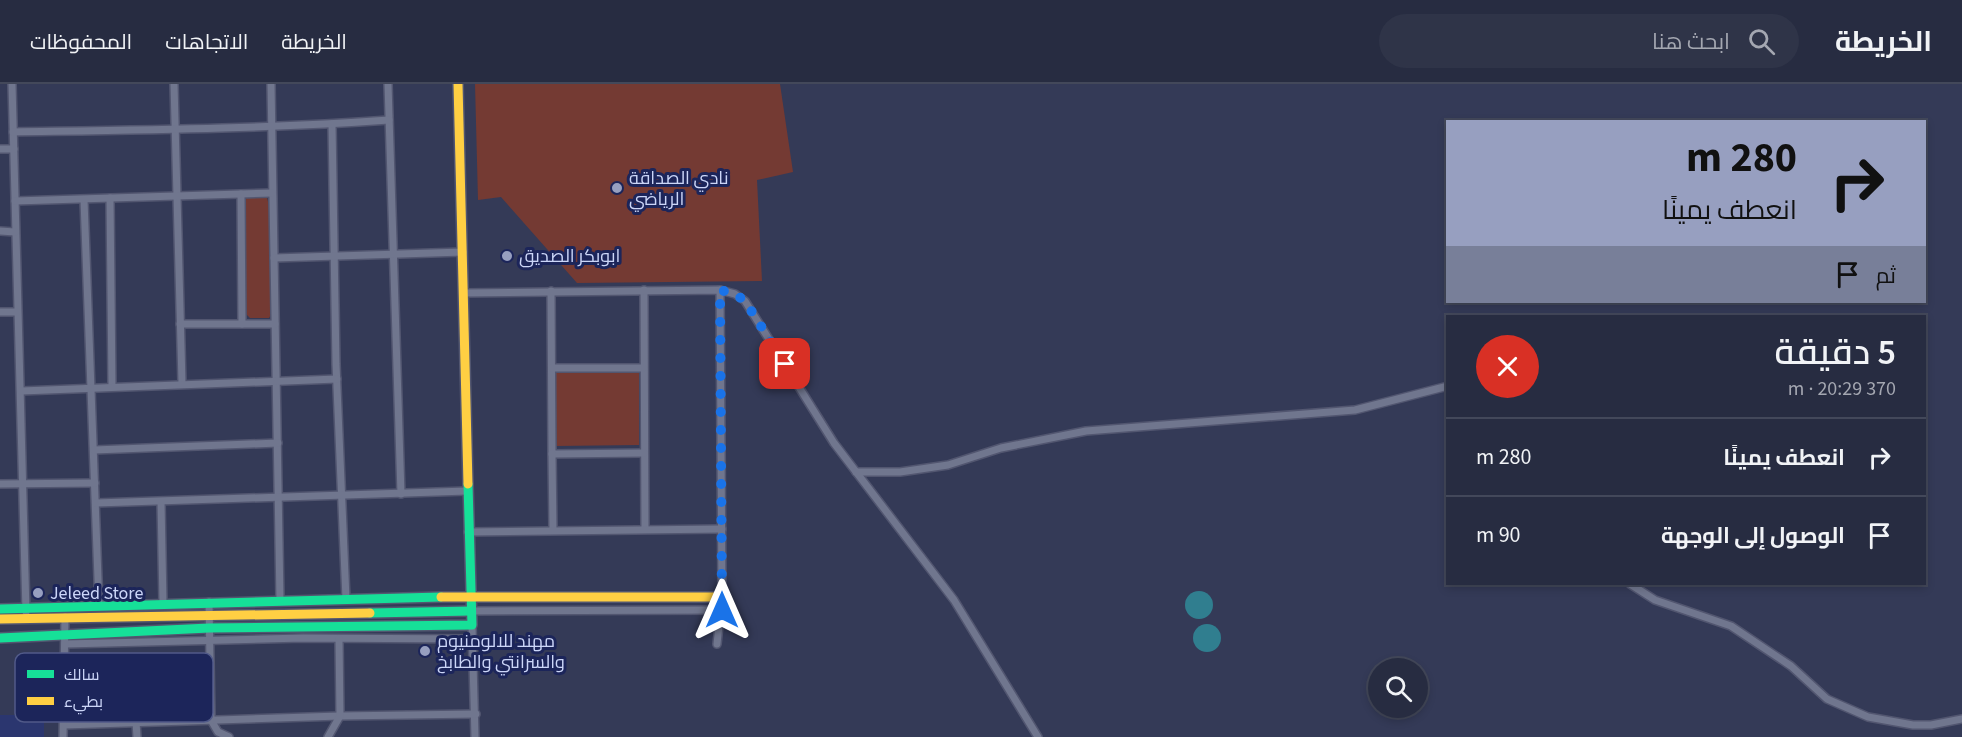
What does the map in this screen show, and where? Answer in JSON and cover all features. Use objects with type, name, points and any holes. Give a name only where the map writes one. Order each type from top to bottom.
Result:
[{"type":"street","points":[[12,84],[26,618]]},
{"type":"street","points":[[174,84],[182,383]]},
{"type":"street","points":[[271,84],[280,600]]},
{"type":"street","points":[[388,84],[401,494]]},
{"type":"street","points":[[458,84],[475,737]]},
{"type":"street","points":[[14,132],[271,126],[389,120]]},
{"type":"street","points":[[332,124],[337,379],[346,599]]},
{"type":"street","points":[[0,149],[14,149]]},
{"type":"street","points":[[15,201],[272,193]]},
{"type":"street","points":[[241,194],[242,324]]},
{"type":"street","points":[[110,198],[112,386]]},
{"type":"street","points":[[84,200],[99,606]]},
{"type":"street","points":[[0,231],[15,232]]},
{"type":"street","points":[[274,258],[463,252]]},
{"type":"street","points":[[644,290],[645,529]]},
{"type":"street","points":[[464,293],[720,290],[735,294],[745,301],[834,443],[954,600],[1038,737]]},
{"type":"street","points":[[717,644],[722,610],[720,290]]},
{"type":"street","points":[[551,291],[553,530]]},
{"type":"street","points":[[0,312],[17,312]]},
{"type":"street","points":[[180,324],[275,324]]},
{"type":"street","points":[[552,368],[643,368]]},
{"type":"street","points":[[21,391],[182,383],[337,379]]},
{"type":"street","points":[[856,472],[900,472],[948,465],[1001,448],[1086,431],[1355,411],[1446,387]]},
{"type":"street","points":[[94,450],[278,443]]},
{"type":"street","points":[[552,454],[644,453]]},
{"type":"street","points":[[0,483],[95,483]]},
{"type":"street","points":[[96,503],[467,491]]},
{"type":"street","points":[[161,502],[163,603]]},
{"type":"street","points":[[468,532],[722,529]]},
{"type":"street","points":[[1632,585],[1655,600],[1731,626],[1791,666],[1827,699],[1868,717],[1913,725],[1931,725],[1962,719]]},
{"type":"street","points":[[0,609],[471,596],[722,597]]},
{"type":"street","points":[[208,602],[209,653]]},
{"type":"street","points":[[0,619],[208,614],[722,610]]},
{"type":"street","points":[[65,617],[65,653]]},
{"type":"street","points":[[65,639],[209,628],[472,625]]},
{"type":"street","points":[[0,638],[472,639]]},
{"type":"street","points":[[328,737],[340,716],[339,639]]},
{"type":"street","points":[[213,720],[476,714]]},
{"type":"street","points":[[63,737],[64,722]]},
{"type":"street","points":[[64,725],[136,722],[137,737]]},
{"type":"street","points":[[213,722],[218,732],[229,737]]},
{"type":"shaded area","name":"نادي الصداقة الرياضي","points":[[475,84],[780,84],[793,172],[757,180],[762,281],[577,283],[501,197],[478,200]]},
{"type":"shaded area","points":[[263,195],[267,198],[269,205],[272,313],[269,318],[250,318],[246,314],[243,199],[246,196]]},
{"type":"shaded area","points":[[639,371],[639,445],[556,446],[556,372]]},
{"type":"shaded area","points":[[1199,591],[1209,595],[1213,605],[1209,615],[1199,619],[1189,615],[1185,605],[1189,595]]},
{"type":"shaded area","points":[[1207,624],[1217,628],[1221,638],[1217,648],[1207,652],[1197,648],[1193,638],[1197,628]]},
{"type":"shaded area","points":[[0,715],[15,715],[15,722],[44,722],[44,737],[0,737]]},
{"type":"traffic: fast","points":[[0,638],[209,628],[472,625],[468,484]]},
{"type":"traffic: fast","points":[[0,609],[441,597]]},
{"type":"traffic: fast","points":[[370,613],[471,611]]},
{"type":"traffic: slow","points":[[458,84],[468,484]]},
{"type":"traffic: slow","points":[[441,597],[722,597]]},
{"type":"traffic: slow","points":[[0,619],[370,613]]},
{"type":"place","name":"نادي الصداقة الرياضي","points":[[617,188]]},
{"type":"place","name":"ابوبكر الصديق","points":[[507,256]]},
{"type":"place","name":"Jeleed Store","points":[[38,593]]},
{"type":"place","name":"مهند للالومنيوم والسرانتي والطابخ","points":[[425,651]]},
{"type":"route","points":[[722,610],[720,290],[735,294],[745,301],[785,364]]}]
